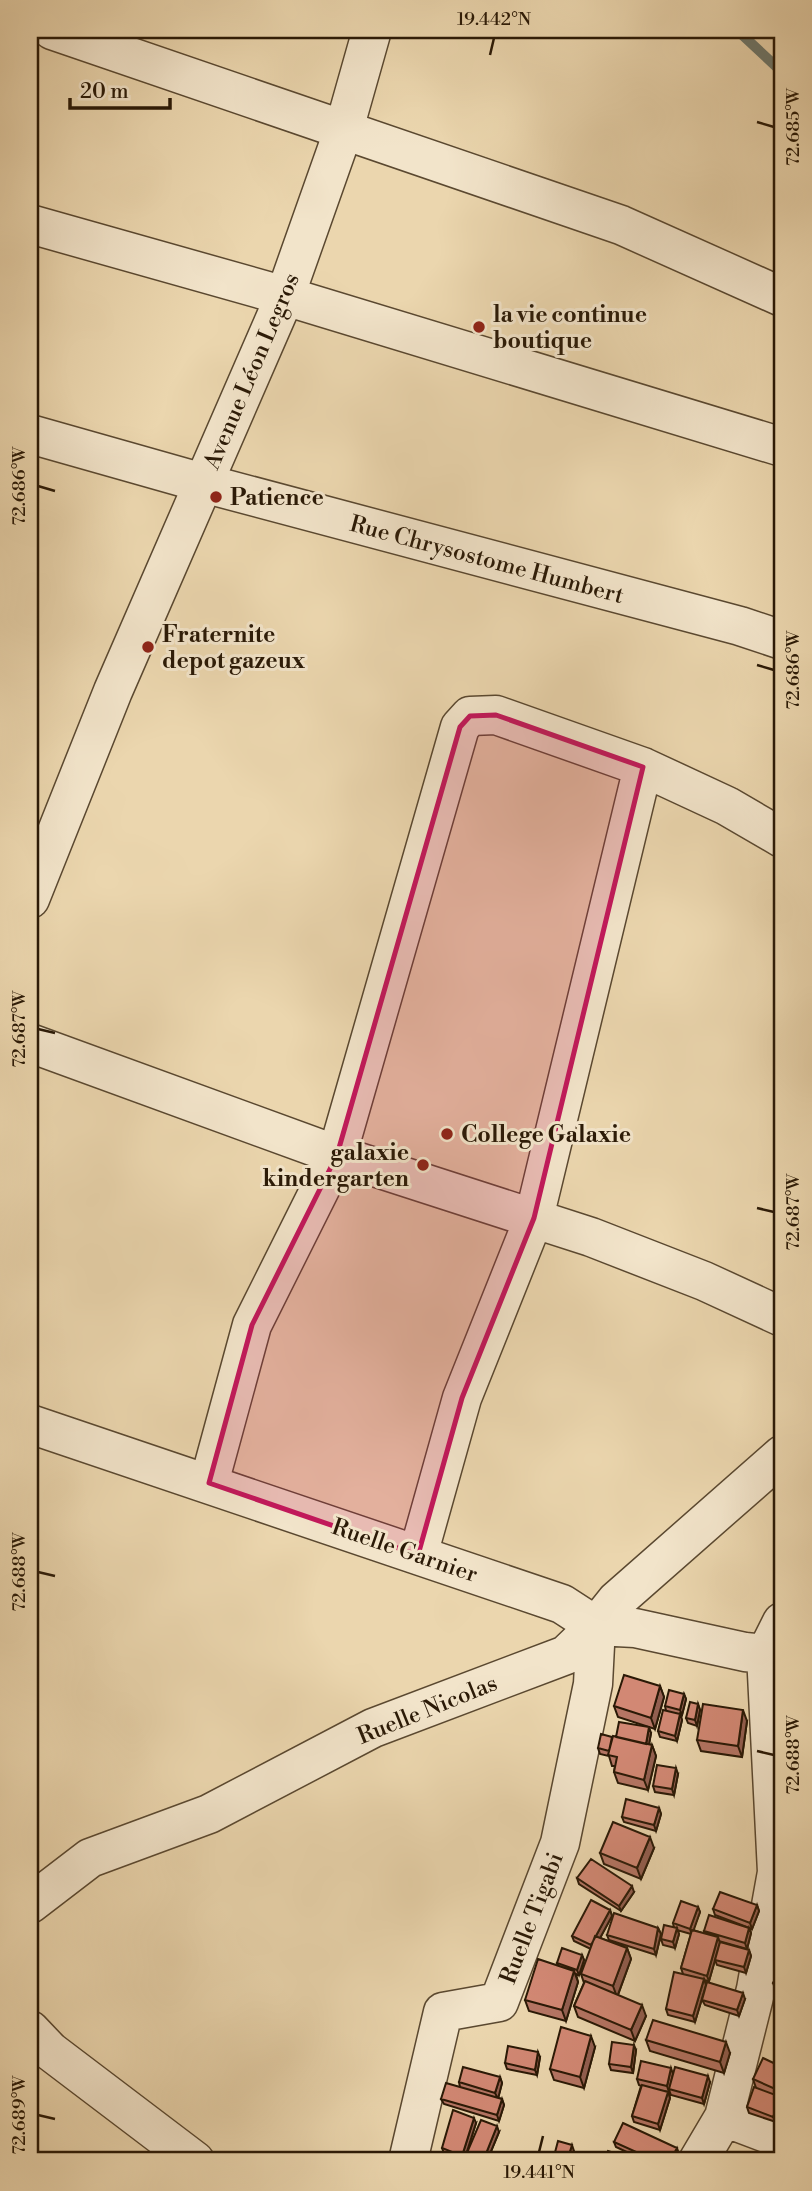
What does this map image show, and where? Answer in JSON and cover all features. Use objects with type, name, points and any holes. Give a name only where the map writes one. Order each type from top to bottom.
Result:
[{"type":"street","points":[[52,30],[621,225],[782,297]]},
{"type":"street","name":"Avenue Léon Legros","points":[[30,899],[113,691],[285,296],[344,129],[372,30]]},
{"type":"street","points":[[30,224],[285,296],[782,447]]},
{"type":"street","name":"Rue Chrysostome Humbert","points":[[30,433],[203,483],[740,626],[782,640]]},
{"type":"street","points":[[209,1483],[252,1325],[337,1155],[460,727],[470,716],[496,715],[643,767],[727,806],[782,838]]},
{"type":"street","points":[[418,1555],[462,1398],[534,1218],[643,767]]},
{"type":"street","points":[[30,1043],[337,1155],[591,1237],[704,1280],[782,1317]]},
{"type":"street","name":"Ruelle Garnier","points":[[30,1424],[562,1604],[596,1626],[635,1628],[745,1652],[777,1642]]},
{"type":"street","name":"Ruelle Nicolas","points":[[30,1904],[90,1858],[209,1814],[373,1728],[566,1655],[596,1626],[616,1601],[782,1455]]},
{"type":"street","name":"Ruelle Tigabi","points":[[408,2161],[443,2012],[499,2002],[560,1843],[593,1684],[596,1626]]},
{"type":"street","points":[[698,2161],[724,2117],[755,1989],[777,1872],[777,1642]]},
{"type":"street","points":[[30,2030],[50,2051],[195,2161]]},
{"type":"street","points":[[724,2117],[782,2139]]},
{"type":"highlighted area","points":[[496,715],[643,767],[534,1218],[462,1398],[418,1555],[209,1483],[252,1325],[337,1155],[460,727],[470,716]]},
{"type":"building","points":[[624,1675],[660,1686],[651,1718],[614,1706]]},
{"type":"building","points":[[669,1690],[684,1694],[680,1710],[665,1706]]},
{"type":"building","points":[[690,1702],[698,1704],[695,1720],[686,1718]]},
{"type":"building","points":[[703,1704],[743,1710],[738,1746],[697,1740]]},
{"type":"building","points":[[663,1710],[680,1714],[675,1736],[658,1731]]},
{"type":"building","points":[[619,1722],[649,1727],[646,1744],[616,1737]]},
{"type":"building","points":[[601,1734],[612,1737],[609,1751],[598,1748]]},
{"type":"building","points":[[613,1736],[652,1745],[644,1780],[614,1772],[617,1757],[608,1755]]},
{"type":"building","points":[[657,1765],[676,1768],[672,1789],[653,1786]]},
{"type":"building","points":[[626,1799],[659,1808],[654,1825],[622,1817]]},
{"type":"building","points":[[613,1822],[650,1837],[637,1868],[600,1853]]},
{"type":"building","points":[[591,1859],[632,1886],[619,1906],[577,1878]]},
{"type":"building","points":[[720,1892],[757,1905],[750,1923],[713,1909]]},
{"type":"building","points":[[591,1900],[610,1910],[591,1945],[572,1936]]},
{"type":"building","points":[[681,1901],[698,1907],[690,1929],[673,1923]]},
{"type":"building","points":[[614,1913],[658,1928],[654,1949],[607,1935]]},
{"type":"building","points":[[709,1915],[749,1928],[745,1943],[704,1931]]},
{"type":"building","points":[[664,1925],[677,1928],[673,1942],[661,1939]]},
{"type":"building","points":[[692,1930],[718,1937],[707,1976],[681,1968]]},
{"type":"building","points":[[595,1936],[627,1948],[613,1986],[581,1974]]},
{"type":"building","points":[[720,1942],[749,1950],[744,1967],[715,1960]]},
{"type":"building","points":[[562,1948],[582,1955],[577,1970],[557,1963]]},
{"type":"building","points":[[538,1959],[574,1971],[562,2010],[525,2000]]},
{"type":"building","points":[[782,1970],[782,1988],[773,1983]]},
{"type":"building","points":[[674,1972],[704,1979],[693,2016],[666,2009]]},
{"type":"building","points":[[585,1981],[642,2005],[631,2030],[574,2006]]},
{"type":"building","points":[[707,1982],[743,1993],[737,2010],[702,2000]]},
{"type":"building","points":[[653,2020],[726,2042],[720,2062],[646,2040]]},
{"type":"building","points":[[561,2027],[591,2036],[580,2077],[550,2069]]},
{"type":"building","points":[[612,2042],[634,2045],[631,2067],[609,2064]]},
{"type":"building","points":[[508,2046],[538,2052],[535,2070],[505,2063]]},
{"type":"building","points":[[763,2058],[782,2067],[782,2092],[753,2079]]},
{"type":"building","points":[[641,2061],[671,2068],[667,2086],[637,2079]]},
{"type":"building","points":[[463,2067],[500,2077],[495,2093],[459,2082]]},
{"type":"building","points":[[675,2067],[708,2076],[702,2098],[669,2089]]},
{"type":"building","points":[[446,2083],[502,2099],[497,2115],[441,2099]]},
{"type":"building","points":[[642,2085],[668,2092],[658,2124],[632,2116]]},
{"type":"building","points":[[754,2087],[781,2097],[773,2117],[747,2107]]},
{"type":"building","points":[[453,2110],[474,2118],[462,2156],[442,2148]]},
{"type":"building","points":[[481,2120],[497,2126],[483,2161],[466,2155]]},
{"type":"building","points":[[623,2123],[677,2148],[670,2161],[656,2161],[614,2142]]},
{"type":"building","points":[[558,2141],[572,2145],[567,2161],[553,2160]]},
{"type":"building","points":[[608,2151],[638,2161],[604,2161]]},
{"type":"building","points":[[712,2156],[724,2161],[709,2161]]},
{"type":"waterway","points":[[737,30],[782,72]]},
{"type":"place","name":"la vie continue boutique","points":[[479,327]]},
{"type":"place","name":"Patience","points":[[216,497]]},
{"type":"place","name":"Fraternite depot gazeux","points":[[148,647]]},
{"type":"place","name":"College Galaxie","points":[[447,1134]]},
{"type":"place","name":"galaxie kindergarten","points":[[423,1165]]}]
